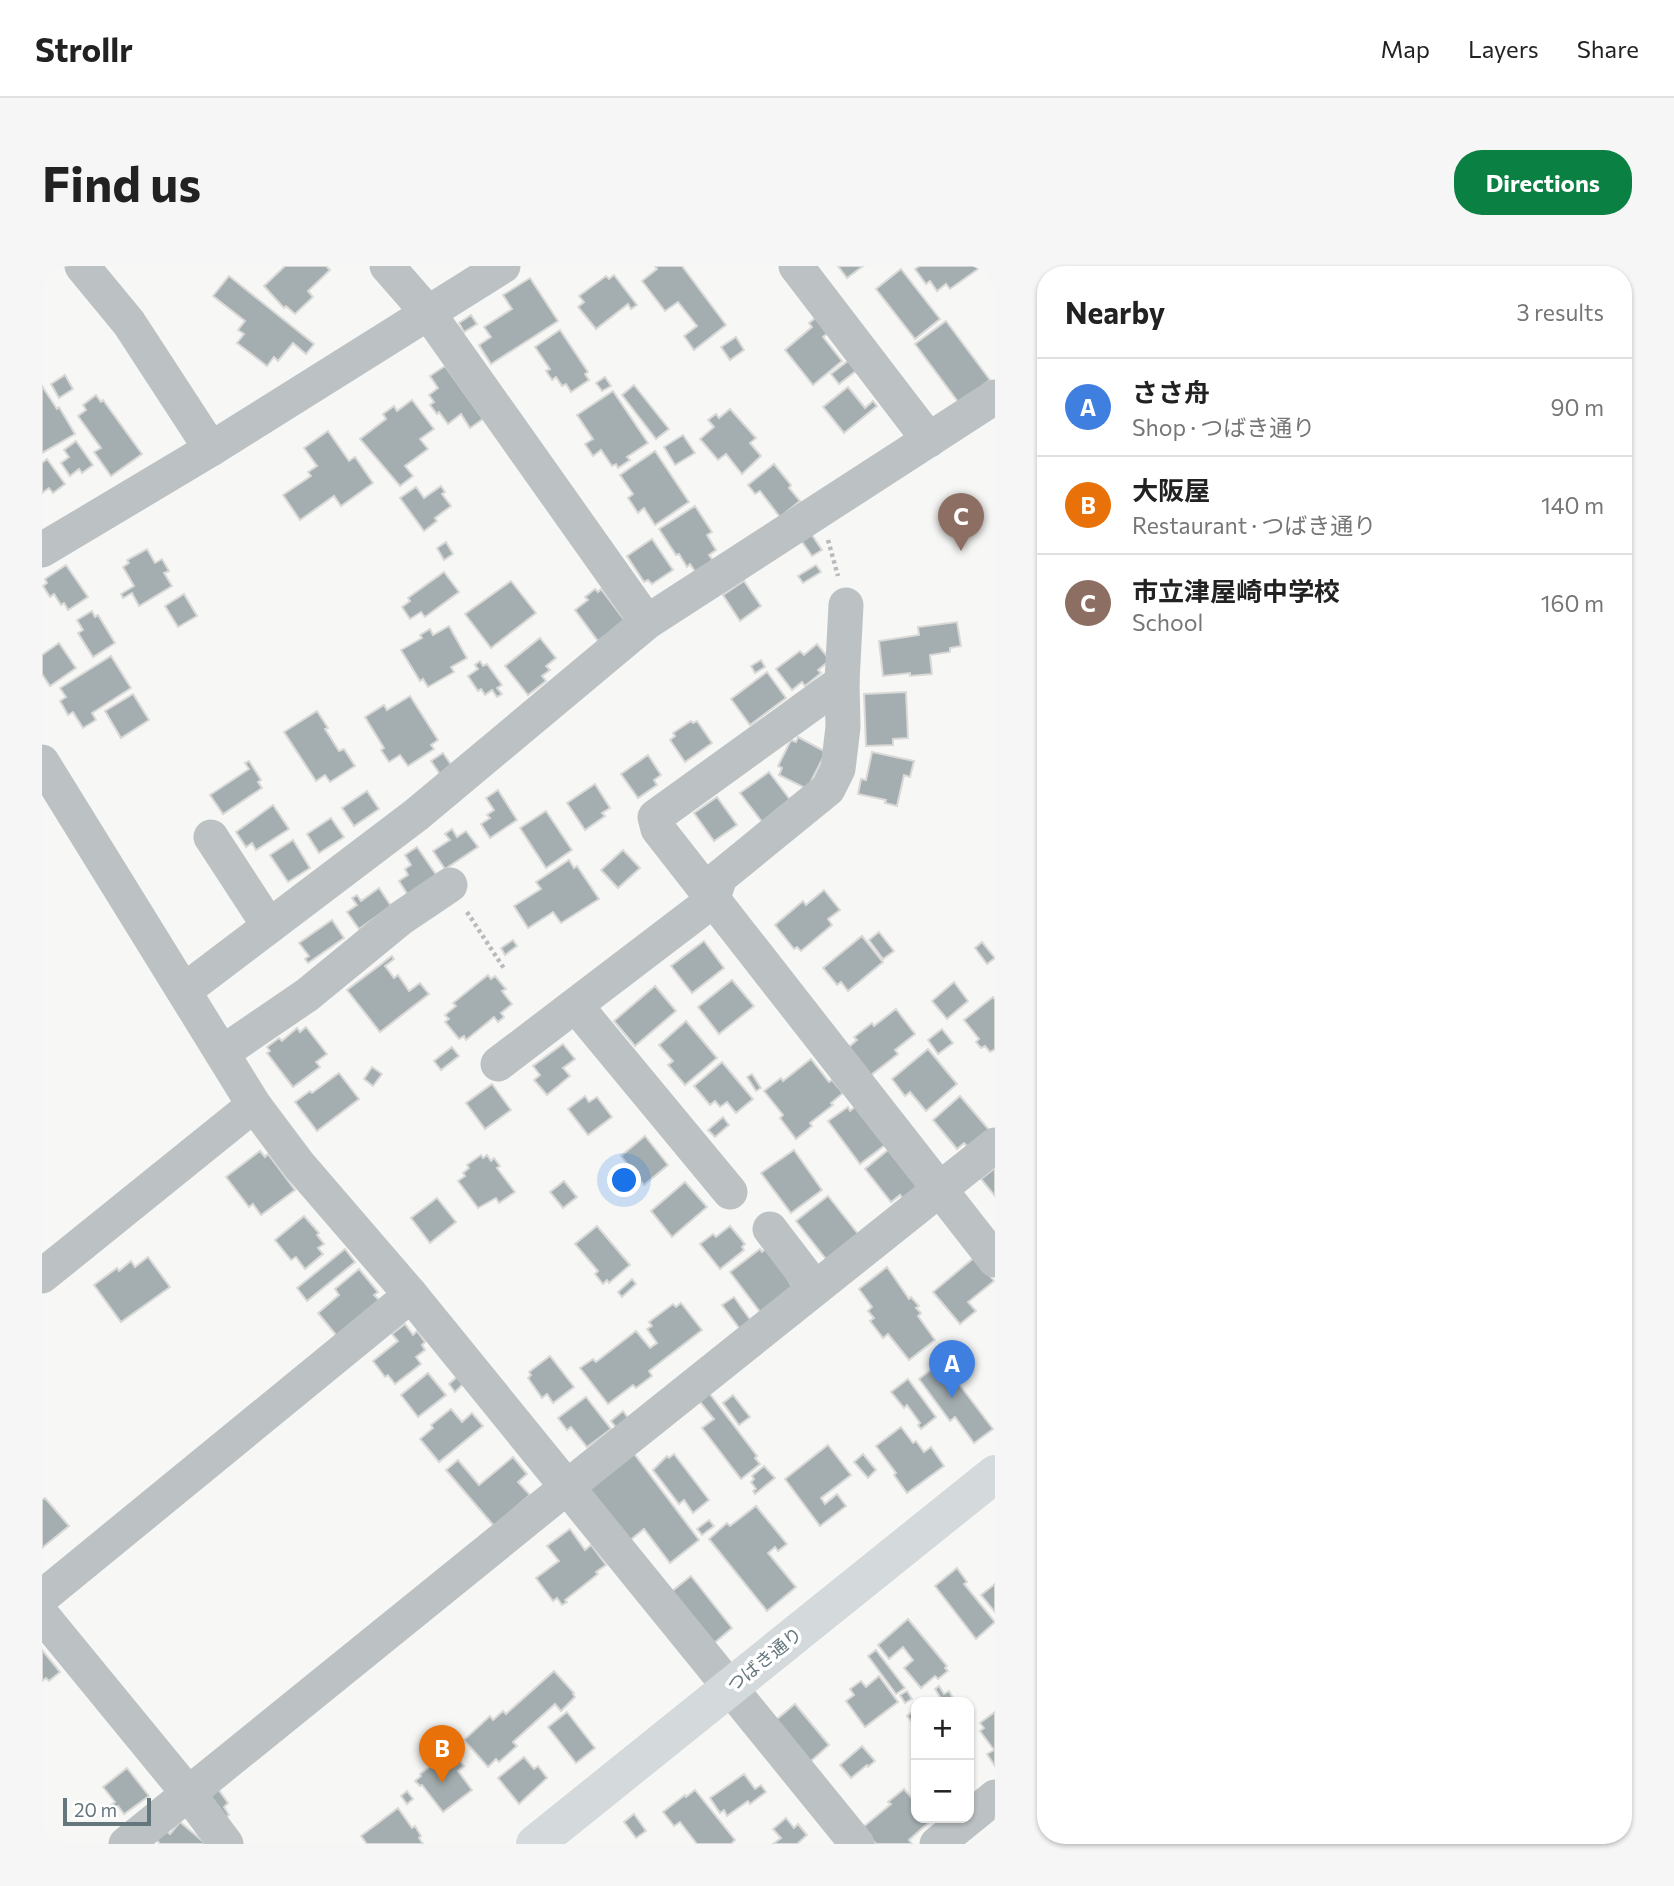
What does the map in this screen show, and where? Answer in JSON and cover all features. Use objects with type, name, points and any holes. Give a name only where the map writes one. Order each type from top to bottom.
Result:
[{"type":"main road","name":"つばき通り","points":[[535,1844],[995,1474]]},
{"type":"street","points":[[82,266],[129,323],[211,449]]},
{"type":"street","points":[[387,266],[429,314],[648,622]]},
{"type":"street","points":[[47,537],[211,449],[503,266]]},
{"type":"street","points":[[796,266],[929,440]]},
{"type":"street","points":[[185,990],[416,815],[648,622],[995,397]]},
{"type":"street","points":[[498,1063],[712,901],[720,877],[828,789],[838,769],[843,727],[842,682],[846,605]]},
{"type":"street","points":[[842,682],[655,817],[658,829],[995,1260]]},
{"type":"street","points":[[42,762],[254,1105],[299,1166],[411,1295],[857,1844]]},
{"type":"street","points":[[211,837],[268,926]]},
{"type":"street","points":[[222,1054],[307,995],[401,918],[450,885]]},
{"type":"street","points":[[576,1006],[730,1192]]},
{"type":"street","points":[[42,1276],[254,1105]]},
{"type":"street","points":[[126,1844],[995,1145]]},
{"type":"street","points":[[770,1229],[815,1288]]},
{"type":"street","points":[[42,1597],[411,1295]]},
{"type":"street","points":[[42,1615],[188,1793],[226,1844]]},
{"type":"street","points":[[937,1844],[995,1797]]},
{"type":"path","points":[[820,509],[846,605]]},
{"type":"path","points":[[450,885],[505,970]]},
{"type":"building","points":[[285,266],[326,266],[330,270],[308,291],[313,297],[295,314],[286,306],[284,308],[264,286]]},
{"type":"building","points":[[655,266],[682,266],[726,325],[694,350],[684,336],[697,326],[678,302],[665,311],[642,281],[657,269]]},
{"type":"building","points":[[838,266],[863,266],[847,278]]},
{"type":"building","points":[[920,266],[976,266],[978,269],[950,289],[946,284],[937,291],[930,281],[926,284],[915,269]]},
{"type":"building","points":[[901,269],[940,319],[915,339],[876,289]]},
{"type":"building","points":[[614,275],[637,305],[631,309],[628,304],[596,329],[578,307],[584,302],[579,296],[606,276],[609,279]]},
{"type":"building","points":[[229,276],[314,344],[306,354],[293,343],[278,361],[274,357],[267,366],[237,343],[244,334],[238,330],[245,321],[213,296]]},
{"type":"building","points":[[530,278],[558,321],[491,364],[479,345],[491,337],[484,327],[512,309],[503,295]]},
{"type":"building","points":[[471,315],[477,324],[464,332],[459,323]]},
{"type":"building","points":[[817,317],[829,332],[823,337],[842,361],[813,385],[785,350],[812,327],[809,323]]},
{"type":"building","points":[[946,321],[990,380],[959,403],[915,344]]},
{"type":"building","points":[[560,330],[588,372],[585,374],[589,380],[571,392],[566,384],[562,386],[556,377],[552,380],[546,371],[550,369],[535,347]]},
{"type":"building","points":[[736,337],[744,350],[730,360],[721,347]]},
{"type":"building","points":[[853,357],[861,367],[839,384],[831,374]]},
{"type":"building","points":[[445,366],[483,419],[470,428],[461,414],[448,424],[430,405],[434,402],[429,395],[438,388],[430,376]]},
{"type":"building","points":[[65,375],[73,389],[59,398],[51,384]]},
{"type":"building","points":[[605,377],[611,386],[602,391],[596,383]]},
{"type":"building","points":[[634,385],[669,429],[656,439],[622,395]]},
{"type":"building","points":[[42,386],[57,409],[59,407],[75,434],[42,453]]},
{"type":"building","points":[[848,387],[865,408],[873,401],[877,406],[844,433],[823,407]]},
{"type":"building","points":[[613,391],[648,443],[627,457],[630,460],[618,468],[616,464],[612,466],[601,450],[593,456],[585,444],[593,439],[577,415]]},
{"type":"building","points":[[96,395],[101,402],[103,400],[142,454],[111,476],[94,452],[101,448],[78,416],[86,410],[83,405]]},
{"type":"building","points":[[412,400],[434,429],[420,439],[428,449],[405,466],[413,476],[400,486],[360,439],[386,419],[383,414],[394,406],[397,411]]},
{"type":"building","points":[[730,409],[756,438],[750,443],[761,456],[742,474],[726,454],[718,460],[700,439],[714,427],[708,420],[716,414],[719,418]]},
{"type":"building","points":[[328,431],[349,461],[355,457],[373,483],[341,506],[334,496],[300,520],[283,495],[311,476],[308,472],[317,466],[304,448]]},
{"type":"building","points":[[683,435],[695,453],[675,465],[664,447]]},
{"type":"building","points":[[76,441],[93,465],[82,473],[79,469],[70,476],[61,463],[69,457],[64,450]]},
{"type":"building","points":[[655,451],[689,502],[655,525],[644,508],[638,513],[628,498],[633,494],[620,475]]},
{"type":"building","points":[[47,459],[65,484],[53,493],[49,488],[42,493],[42,463]]},
{"type":"building","points":[[774,464],[800,501],[780,517],[760,491],[755,494],[748,485]]},
{"type":"building","points":[[441,486],[445,492],[442,494],[451,506],[424,531],[400,498],[416,487],[424,498]]},
{"type":"building","points":[[695,506],[712,532],[707,535],[716,550],[709,555],[714,562],[697,574],[690,564],[687,567],[679,554],[676,555],[659,529]]},
{"type":"building","points":[[810,532],[822,550],[812,556],[800,539]]},
{"type":"building","points":[[652,539],[673,570],[652,584],[648,580],[644,582],[627,556]]},
{"type":"building","points":[[446,542],[453,554],[444,560],[437,548]]},
{"type":"building","points":[[147,549],[155,563],[162,559],[169,571],[164,573],[172,586],[139,606],[132,593],[123,598],[121,594],[134,586],[123,567],[129,563],[127,560]]},
{"type":"building","points":[[66,565],[88,597],[68,610],[54,594],[50,597],[43,586],[47,583],[45,579]]},
{"type":"building","points":[[816,565],[821,572],[803,583],[798,576]]},
{"type":"building","points":[[444,572],[459,592],[425,617],[421,612],[410,619],[402,607],[410,601],[408,598]]},
{"type":"building","points":[[511,581],[536,613],[491,648],[465,614]]},
{"type":"building","points":[[744,581],[761,606],[740,621],[723,595]]},
{"type":"building","points":[[595,589],[598,592],[601,589],[625,621],[598,641],[575,610],[588,600],[585,597]]},
{"type":"building","points":[[184,594],[197,616],[178,627],[165,606]]},
{"type":"building","points":[[92,611],[95,617],[98,615],[115,643],[93,657],[78,633],[83,630],[77,620]]},
{"type":"building","points":[[957,622],[961,646],[950,648],[950,652],[930,655],[932,674],[883,676],[879,641],[919,635],[918,627]]},
{"type":"building","points":[[449,626],[467,658],[451,667],[454,672],[428,687],[423,679],[420,681],[401,650],[422,638],[420,635],[430,629],[433,635]]},
{"type":"building","points":[[540,638],[556,658],[546,666],[550,670],[542,676],[546,681],[528,695],[505,666]]},
{"type":"building","points":[[59,643],[76,668],[50,686],[42,674],[42,655]]},
{"type":"building","points":[[817,644],[830,660],[818,670],[821,673],[805,686],[802,682],[792,690],[776,669],[800,651],[804,655]]},
{"type":"building","points":[[111,656],[131,688],[92,713],[96,720],[83,728],[73,712],[68,715],[60,701],[66,697],[60,688]]},
{"type":"building","points":[[761,660],[765,667],[755,673],[751,666]]},
{"type":"building","points":[[480,661],[483,666],[487,664],[502,685],[497,688],[502,694],[497,697],[492,690],[485,695],[481,689],[478,691],[468,676],[478,669],[475,665]]},
{"type":"building","points":[[767,672],[786,698],[750,725],[731,699]]},
{"type":"building","points":[[906,692],[908,738],[893,739],[893,745],[866,746],[864,694]]},
{"type":"building","points":[[133,694],[149,720],[121,738],[105,711]]},
{"type":"building","points":[[410,696],[438,740],[431,745],[434,749],[408,766],[400,755],[389,762],[381,750],[384,748],[365,717],[384,705],[387,710]]},
{"type":"building","points":[[317,711],[339,751],[344,749],[355,766],[330,782],[325,775],[316,781],[284,732]]},
{"type":"building","points":[[691,721],[697,721],[712,743],[685,762],[670,740],[675,736],[673,733]]},
{"type":"building","points":[[798,737],[826,752],[807,789],[779,775],[782,768],[778,766],[791,740],[796,742]]},
{"type":"building","points":[[872,752],[914,761],[910,777],[904,775],[897,806],[885,803],[886,800],[858,794],[861,779],[866,780]]},
{"type":"building","points":[[443,753],[452,766],[440,774],[431,761]]},
{"type":"building","points":[[648,755],[661,775],[654,780],[657,785],[638,798],[621,774]]},
{"type":"building","points":[[249,761],[261,780],[258,782],[262,788],[223,814],[210,795],[249,769],[245,763]]},
{"type":"building","points":[[769,772],[791,801],[763,823],[740,793]]},
{"type":"building","points":[[595,784],[610,808],[602,813],[605,816],[585,830],[567,803]]},
{"type":"building","points":[[498,790],[517,820],[490,838],[481,824],[490,818],[487,815],[494,810],[486,798]]},
{"type":"building","points":[[367,791],[379,809],[354,826],[342,808]]},
{"type":"building","points":[[717,797],[737,825],[714,841],[694,813]]},
{"type":"building","points":[[273,805],[289,829],[256,850],[252,843],[246,847],[236,832]]},
{"type":"building","points":[[546,811],[572,850],[546,868],[520,828]]},
{"type":"building","points":[[331,818],[344,837],[319,853],[307,834]]},
{"type":"building","points":[[452,829],[457,837],[466,831],[478,847],[445,869],[433,851],[450,840],[445,834]]},
{"type":"building","points":[[293,840],[310,868],[288,882],[270,855]]},
{"type":"building","points":[[417,847],[437,876],[408,895],[399,881],[408,875],[405,869],[411,865],[405,855]]},
{"type":"building","points":[[623,850],[640,868],[618,888],[601,870]]},
{"type":"building","points":[[569,860],[574,868],[577,866],[599,899],[561,923],[553,912],[528,928],[514,906],[541,889],[536,882]]},
{"type":"building","points":[[379,888],[391,906],[359,929],[347,912],[357,905],[352,898],[357,895],[361,901]]},
{"type":"building","points":[[824,890],[840,910],[828,919],[832,925],[801,951],[797,947],[794,949],[775,925],[803,901],[806,905]]},
{"type":"building","points":[[332,920],[344,938],[308,963],[305,959],[309,956],[299,943]]},
{"type":"building","points":[[879,932],[894,951],[883,959],[869,940]]},
{"type":"building","points":[[862,936],[883,962],[848,991],[841,982],[837,985],[823,968]]},
{"type":"building","points":[[513,940],[517,946],[505,955],[501,948]]},
{"type":"building","points":[[704,941],[724,968],[692,993],[671,966]]},
{"type":"building","points":[[982,942],[995,958],[987,964],[975,948]]},
{"type":"building","points":[[392,956],[394,959],[385,966],[394,978],[398,975],[409,991],[420,983],[429,994],[380,1032],[347,990]]},
{"type":"building","points":[[488,975],[491,979],[495,976],[506,989],[502,991],[512,1004],[501,1013],[504,1017],[498,1022],[494,1017],[466,1040],[464,1036],[459,1039],[445,1022],[449,1019],[445,1015],[456,1006],[453,1003]]},
{"type":"building","points":[[732,980],[754,1006],[719,1034],[698,1007]]},
{"type":"building","points":[[954,982],[968,1001],[947,1019],[932,1001]]},
{"type":"building","points":[[655,986],[676,1011],[635,1046],[614,1021]]},
{"type":"building","points":[[993,997],[995,1049],[990,1052],[976,1042],[979,1039],[964,1020]]},
{"type":"building","points":[[896,1009],[915,1034],[895,1050],[898,1054],[871,1075],[849,1047],[857,1040],[854,1037]]},
{"type":"building","points":[[686,1021],[717,1058],[685,1085],[668,1065],[673,1061],[659,1045]]},
{"type":"building","points":[[306,1027],[327,1054],[316,1062],[320,1067],[293,1087],[267,1053],[270,1051],[267,1047],[279,1038],[282,1041],[297,1028],[300,1032]]},
{"type":"building","points":[[942,1029],[953,1043],[938,1054],[928,1040]]},
{"type":"building","points":[[563,1044],[575,1059],[563,1068],[570,1076],[547,1095],[534,1080],[540,1075],[533,1066]]},
{"type":"building","points":[[452,1047],[459,1056],[441,1070],[434,1061]]},
{"type":"building","points":[[928,1049],[957,1084],[926,1111],[910,1092],[905,1096],[892,1079]]},
{"type":"building","points":[[811,1059],[829,1082],[832,1080],[843,1093],[796,1139],[780,1118],[783,1115],[764,1091],[781,1078],[783,1081]]},
{"type":"building","points":[[722,1062],[753,1099],[736,1113],[727,1102],[720,1107],[715,1101],[710,1105],[694,1086]]},
{"type":"building","points":[[372,1067],[382,1074],[373,1086],[364,1079]]},
{"type":"building","points":[[339,1073],[359,1099],[317,1131],[295,1102]]},
{"type":"building","points":[[752,1074],[761,1088],[756,1091],[747,1077]]},
{"type":"building","points":[[492,1084],[511,1110],[485,1129],[466,1103]]},
{"type":"building","points":[[585,1096],[589,1102],[597,1097],[612,1117],[588,1135],[568,1109]]},
{"type":"building","points":[[960,1096],[990,1131],[970,1149],[964,1143],[957,1149],[933,1120]]},
{"type":"building","points":[[856,1106],[885,1145],[860,1164],[828,1121],[848,1107],[850,1111]]},
{"type":"building","points":[[723,1117],[729,1125],[715,1137],[708,1130]]},
{"type":"building","points":[[645,1136],[668,1165],[644,1185],[621,1156]]},
{"type":"building","points":[[794,1150],[822,1190],[791,1213],[761,1173]]},
{"type":"building","points":[[888,1150],[918,1188],[905,1201],[900,1195],[891,1202],[865,1169]]},
{"type":"building","points":[[260,1151],[265,1157],[268,1154],[295,1190],[261,1215],[253,1204],[249,1207],[226,1177]]},
{"type":"building","points":[[481,1155],[483,1158],[487,1155],[491,1161],[494,1158],[500,1166],[497,1168],[515,1192],[499,1203],[496,1198],[478,1208],[458,1181],[465,1176],[463,1173],[469,1168],[467,1165]]},
{"type":"building","points":[[995,1168],[995,1196],[981,1179]]},
{"type":"building","points":[[564,1181],[577,1197],[563,1208],[550,1192]]},
{"type":"building","points":[[685,1182],[707,1207],[672,1237],[651,1211]]},
{"type":"building","points":[[828,1196],[858,1234],[826,1259],[796,1221]]},
{"type":"building","points":[[437,1198],[456,1222],[430,1243],[411,1218]]},
{"type":"building","points":[[304,1216],[319,1233],[317,1235],[324,1244],[318,1248],[323,1254],[305,1269],[296,1257],[291,1260],[275,1240]]},
{"type":"building","points":[[597,1226],[630,1265],[609,1283],[607,1280],[603,1284],[595,1274],[598,1271],[575,1244]]},
{"type":"building","points":[[730,1226],[745,1244],[742,1247],[744,1250],[720,1269],[700,1244],[713,1234],[716,1237]]},
{"type":"building","points":[[768,1247],[793,1288],[761,1313],[730,1272],[760,1249],[762,1252]]},
{"type":"building","points":[[345,1249],[355,1262],[307,1301],[297,1288]]},
{"type":"building","points":[[148,1257],[170,1287],[121,1322],[94,1285],[117,1268],[119,1271],[131,1261],[135,1267]]},
{"type":"building","points":[[975,1257],[994,1281],[968,1302],[976,1311],[960,1324],[933,1292]]},
{"type":"building","points":[[887,1267],[909,1299],[911,1297],[919,1306],[916,1308],[921,1313],[918,1316],[935,1340],[909,1360],[888,1334],[883,1338],[870,1321],[874,1318],[868,1311],[872,1307],[859,1289]]},
{"type":"building","points":[[359,1269],[378,1292],[374,1295],[379,1300],[337,1336],[318,1313],[339,1295],[335,1289]]},
{"type":"building","points":[[632,1279],[636,1284],[622,1297],[618,1292]]},
{"type":"building","points":[[734,1297],[751,1321],[740,1329],[722,1305]]},
{"type":"building","points":[[681,1303],[702,1330],[649,1371],[652,1376],[636,1388],[633,1385],[608,1404],[580,1368],[593,1359],[596,1362],[636,1331],[650,1348],[657,1343],[647,1329],[652,1326],[649,1322],[673,1304],[676,1307]]},
{"type":"building","points":[[405,1324],[413,1335],[417,1331],[425,1342],[422,1345],[425,1350],[416,1357],[421,1364],[395,1384],[388,1375],[385,1377],[373,1361],[398,1341],[392,1334]]},
{"type":"building","points":[[550,1356],[574,1387],[553,1403],[547,1394],[542,1398],[528,1378],[531,1375],[529,1372]]},
{"type":"building","points":[[939,1364],[943,1369],[946,1367],[993,1429],[974,1443],[955,1417],[950,1421],[919,1379]]},
{"type":"building","points":[[428,1373],[446,1395],[418,1417],[401,1395]]},
{"type":"building","points":[[457,1377],[463,1384],[455,1392],[449,1384]]},
{"type":"building","points":[[908,1379],[936,1417],[921,1429],[918,1425],[920,1423],[907,1405],[904,1408],[891,1392]]},
{"type":"building","points":[[706,1389],[757,1456],[755,1458],[760,1464],[741,1479],[702,1428],[714,1419],[696,1397]]},
{"type":"building","points":[[733,1395],[750,1417],[739,1425],[723,1403]]},
{"type":"building","points":[[586,1397],[611,1429],[587,1447],[571,1427],[567,1430],[558,1418]]},
{"type":"building","points":[[451,1409],[462,1422],[472,1413],[483,1426],[439,1462],[420,1439],[433,1428],[431,1425]]},
{"type":"building","points":[[623,1411],[631,1422],[619,1431],[611,1421]]},
{"type":"building","points":[[901,1427],[924,1452],[931,1447],[944,1466],[907,1493],[876,1446]]},
{"type":"building","points":[[828,1445],[851,1475],[821,1498],[825,1504],[837,1494],[846,1506],[820,1526],[785,1479]]},
{"type":"building","points":[[632,1451],[699,1540],[670,1563],[644,1529],[629,1541],[586,1487]]},
{"type":"building","points":[[674,1454],[709,1500],[693,1513],[684,1500],[679,1504],[653,1470],[667,1456],[669,1458]]},
{"type":"building","points":[[863,1454],[876,1470],[868,1478],[854,1462]]},
{"type":"building","points":[[513,1457],[527,1474],[518,1482],[530,1495],[494,1526],[446,1470],[458,1460],[479,1485]]},
{"type":"building","points":[[764,1466],[775,1478],[755,1494],[752,1476]]},
{"type":"building","points":[[45,1498],[69,1526],[42,1548],[42,1500]]},
{"type":"building","points":[[756,1506],[787,1544],[778,1551],[775,1547],[768,1553],[796,1587],[767,1611],[709,1539],[727,1523],[730,1526]]},
{"type":"building","points":[[709,1520],[714,1526],[702,1535],[697,1529]]},
{"type":"building","points":[[570,1529],[585,1550],[591,1545],[606,1565],[562,1605],[557,1598],[553,1601],[536,1578],[559,1561],[547,1546]]},
{"type":"building","points":[[957,1568],[967,1582],[964,1584],[995,1622],[976,1639],[935,1586]]},
{"type":"building","points":[[691,1576],[732,1628],[713,1644],[671,1592]]},
{"type":"building","points":[[995,1584],[995,1612],[981,1595]]},
{"type":"building","points":[[908,1619],[947,1666],[945,1668],[948,1671],[938,1679],[935,1676],[921,1688],[904,1668],[913,1660],[903,1647],[889,1659],[878,1645]]},
{"type":"building","points":[[42,1650],[60,1672],[49,1681],[46,1678],[42,1681]]},
{"type":"building","points":[[876,1650],[905,1688],[896,1694],[868,1656]]},
{"type":"building","points":[[554,1671],[575,1697],[561,1711],[555,1704],[513,1742],[517,1746],[499,1762],[496,1759],[488,1767],[464,1740],[490,1716],[493,1720],[503,1711],[506,1714]]},
{"type":"building","points":[[879,1676],[898,1702],[865,1727],[846,1701],[854,1695],[850,1689],[861,1681],[866,1687]]},
{"type":"building","points":[[939,1686],[944,1694],[949,1691],[952,1697],[940,1697],[935,1689]]},
{"type":"building","points":[[907,1691],[911,1700],[905,1703],[900,1695]]},
{"type":"building","points":[[795,1704],[829,1745],[810,1762],[776,1720]]},
{"type":"building","points":[[567,1712],[595,1748],[576,1763],[548,1727]]},
{"type":"building","points":[[995,1712],[995,1766],[987,1754],[994,1750],[980,1731],[984,1728],[980,1723]]},
{"type":"building","points":[[862,1746],[875,1761],[851,1778],[840,1765]]},
{"type":"building","points":[[452,1750],[464,1766],[458,1771],[472,1790],[443,1812],[422,1785],[415,1781],[420,1774]]},
{"type":"building","points":[[524,1757],[534,1769],[538,1766],[547,1778],[519,1804],[498,1778]]},
{"type":"building","points":[[127,1768],[149,1796],[124,1814],[118,1806],[113,1811],[110,1806],[115,1802],[103,1787]]},
{"type":"building","points":[[744,1774],[755,1789],[761,1785],[766,1792],[727,1816],[724,1810],[720,1813],[710,1798]]},
{"type":"building","points":[[218,1789],[228,1803],[224,1807],[229,1815],[224,1818],[209,1796]]},
{"type":"building","points":[[904,1789],[911,1797],[911,1823],[928,1823],[909,1840],[912,1844],[876,1844],[862,1828],[891,1804],[888,1802]]},
{"type":"building","points":[[695,1790],[735,1840],[731,1844],[697,1844],[680,1822],[674,1826],[663,1812]]},
{"type":"building","points":[[407,1791],[413,1799],[407,1804],[401,1796]]},
{"type":"building","points":[[398,1808],[412,1828],[415,1826],[423,1844],[367,1844],[361,1836]]},
{"type":"building","points":[[634,1814],[646,1831],[636,1838],[624,1822]]},
{"type":"building","points":[[786,1818],[794,1828],[798,1824],[807,1835],[797,1844],[773,1844],[781,1838],[773,1829]]},
{"type":"building","points":[[180,1822],[206,1844],[160,1844],[157,1840],[165,1830],[170,1834]]},
{"type":"place","name":"市立津屋崎中学校","points":[[961,551]]},
{"type":"place","name":"ささ舟","points":[[952,1398]]},
{"type":"place","name":"大阪屋","points":[[442,1783]]}]
